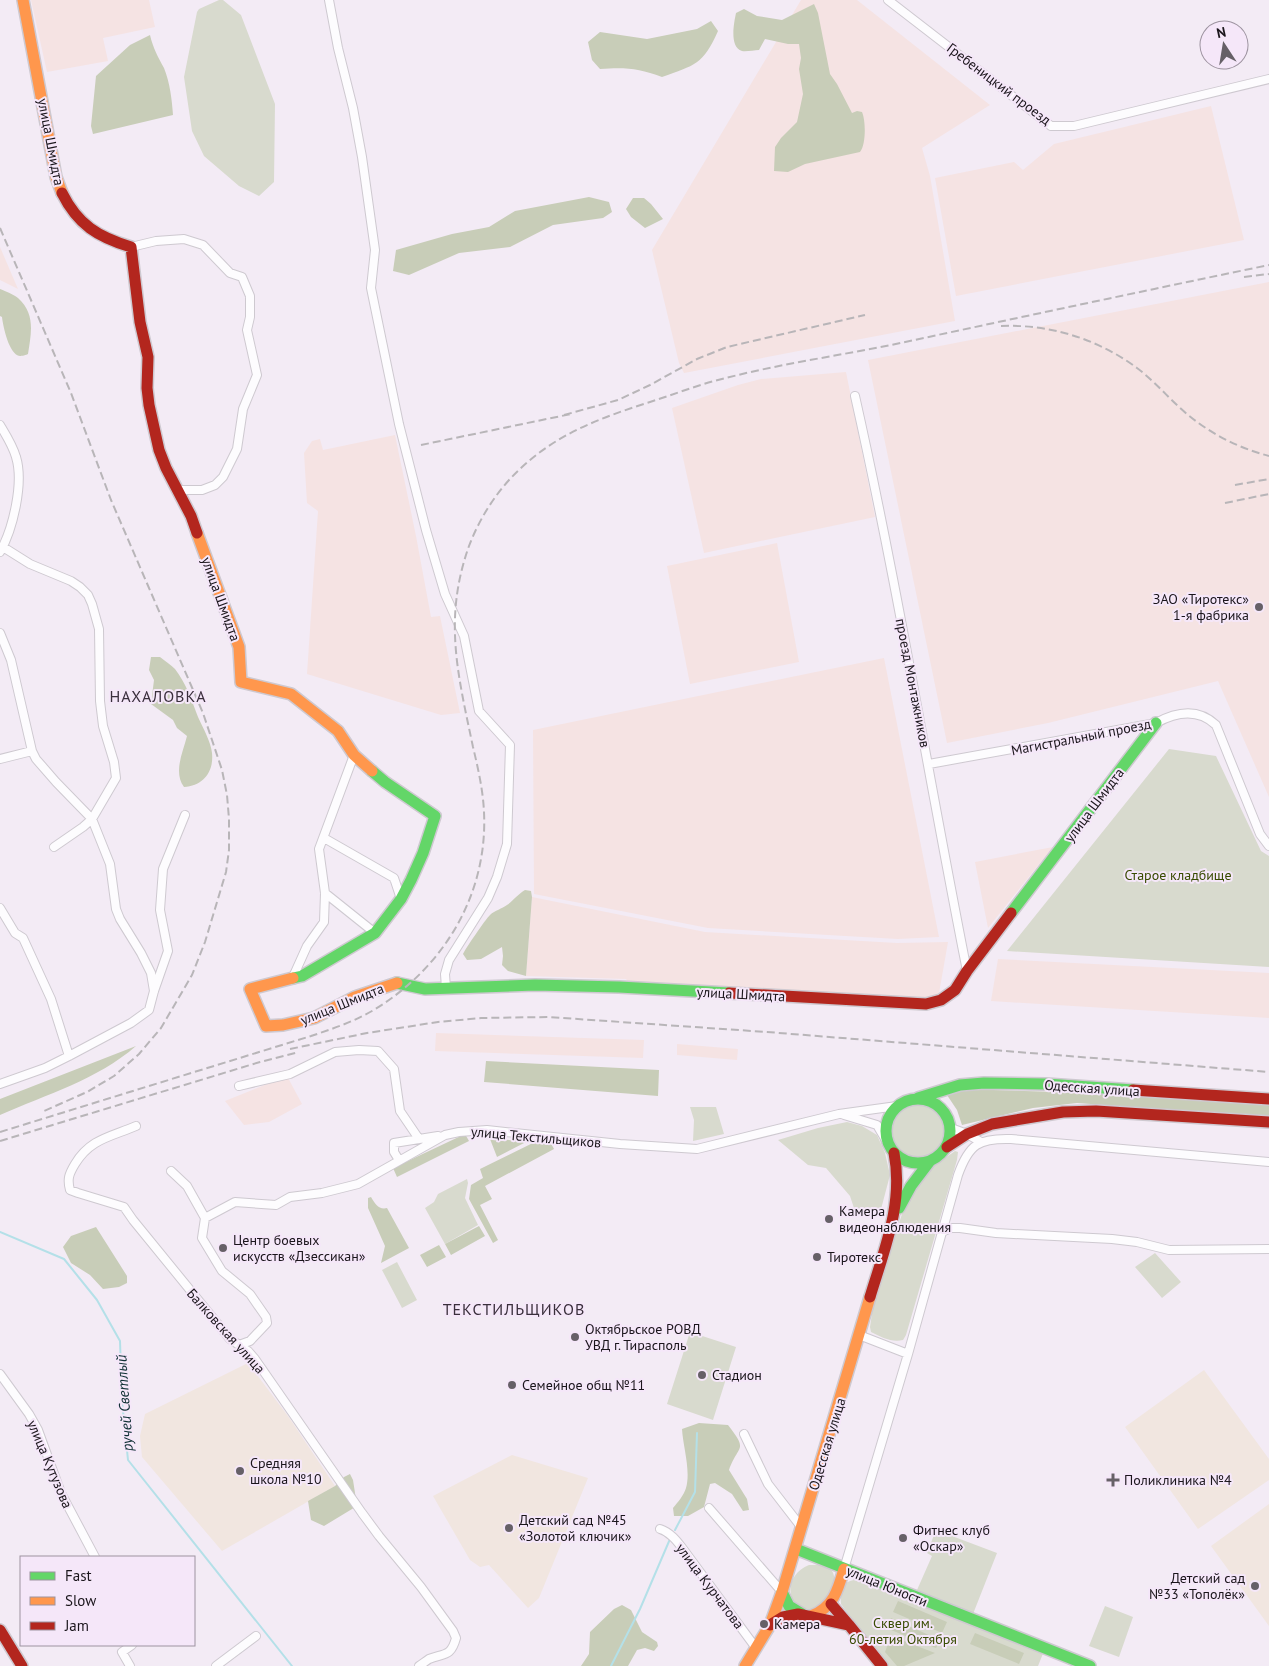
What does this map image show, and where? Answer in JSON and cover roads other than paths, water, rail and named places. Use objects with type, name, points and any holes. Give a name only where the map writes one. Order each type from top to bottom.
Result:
[{"type":"street","name":"улица Шмидта","points":[[23,0],[61,194],[79,220],[90,230],[103,238],[131,247],[140,322],[148,357],[147,388],[149,405],[159,450],[166,468],[191,516],[239,647],[241,682],[291,694],[338,731],[354,755],[385,782],[435,816],[423,853],[401,900],[375,932],[302,976],[250,989],[266,1026],[288,1024],[314,1018],[355,997],[395,983],[425,989],[536,984],[926,1004],[941,1001],[951,995],[967,971],[1156,723]]},
{"type":"street","points":[[329,0],[338,48],[353,108],[375,250],[371,288],[399,424],[426,530],[445,594],[464,636],[479,711],[510,745],[508,844],[488,898],[449,960],[445,974],[446,988]]},
{"type":"street","name":"Гребеницкий проезд","points":[[888,0],[1051,126],[1074,126],[1269,79]]},
{"type":"street","points":[[131,247],[156,241],[184,239],[202,245],[230,273],[242,277],[250,296],[250,317],[247,330],[256,375],[244,409],[238,449],[223,477],[215,485],[202,490],[177,490]]},
{"type":"street","name":"проезд Монтажников","points":[[855,396],[869,458],[929,764],[967,971]]},
{"type":"street","points":[[0,425],[16,456],[19,478],[18,499],[1,550],[71,581],[80,587],[88,595],[99,629],[102,726],[114,762],[116,778],[92,819],[54,847]]},
{"type":"street","points":[[0,633],[11,660],[32,751],[36,759],[56,782],[92,819],[110,864],[116,909],[151,973],[154,991]]},
{"type":"street","name":"Магистральный проезд","points":[[929,764],[1156,723],[1170,717],[1192,713],[1204,716],[1216,724],[1260,834],[1269,846]]},
{"type":"street","points":[[0,759],[32,751]]},
{"type":"street","points":[[293,977],[306,946],[324,922],[325,893],[319,849],[354,755]]},
{"type":"street","points":[[0,1084],[45,1068],[131,1023],[149,1010],[168,951],[160,910],[163,869],[185,815]]},
{"type":"street","points":[[324,838],[394,878],[401,900]]},
{"type":"street","points":[[325,893],[375,932]]},
{"type":"street","points":[[0,908],[15,933],[23,938],[48,990],[69,1056]]},
{"type":"street","points":[[239,1086],[290,1074],[335,1052],[378,1051],[394,1069],[400,1111],[419,1139]]},
{"type":"street","name":"Одесская улица","points":[[918,1098],[960,1085],[992,1083],[1046,1084],[1269,1099]]},
{"type":"street","points":[[839,1114],[876,1125],[894,1153],[900,1158],[914,1163],[930,1161],[939,1156],[946,1147],[950,1138],[951,1128],[948,1118],[944,1110],[928,1099],[907,1100],[890,1113],[886,1122],[887,1142]]},
{"type":"street","name":"улица Текстильщиков","points":[[205,1218],[235,1202],[276,1205],[290,1198],[322,1193],[358,1184],[445,1135],[459,1132],[487,1130],[620,1144],[697,1149],[839,1114],[897,1106]]},
{"type":"street","name":"Одесская улица","points":[[946,1147],[968,1134],[992,1124],[1048,1113],[1096,1111],[1269,1122]]},
{"type":"street","name":"Балковская улица","points":[[136,1126],[102,1139],[86,1148],[69,1174],[70,1190],[124,1207],[230,1339],[248,1351],[255,1360],[341,1484],[379,1536],[421,1587],[456,1638],[454,1647],[447,1654],[429,1659],[419,1666]]},
{"type":"street","points":[[951,1128],[968,1134],[981,1142]]},
{"type":"street","points":[[399,1160],[394,1152],[394,1143],[445,1135]]},
{"type":"street","points":[[770,1625],[783,1617],[822,1613],[831,1604],[839,1588],[962,1163],[969,1153],[981,1142],[995,1139],[1011,1139],[1269,1162]]},
{"type":"street","points":[[894,1153],[898,1182],[894,1217]]},
{"type":"street","points":[[894,1217],[911,1186],[930,1161]]},
{"type":"street","points":[[171,1170],[188,1186],[205,1218],[202,1238],[222,1271],[250,1294],[266,1317],[267,1323],[250,1341],[239,1346]]},
{"type":"street","name":"Одесская улица","points":[[745,1666],[770,1625],[782,1592],[894,1217]]},
{"type":"street","points":[[942,1232],[951,1228],[960,1228],[996,1233],[1112,1240],[1136,1242],[1169,1250],[1269,1249]]},
{"type":"street","points":[[859,1335],[908,1354]]},
{"type":"street","name":"улица Кутузова","points":[[0,1374],[29,1414],[38,1430],[61,1492],[94,1556]]},
{"type":"street","points":[[744,1434],[768,1484],[802,1528]]},
{"type":"street","points":[[709,1508],[782,1592],[789,1606],[807,1615],[849,1625]]},
{"type":"street","name":"улица Курчатова","points":[[660,1529],[675,1538],[684,1548],[756,1648]]},
{"type":"street","name":"улица Юности","points":[[796,1549],[1090,1666]]},
{"type":"street","points":[[831,1604],[882,1666]]},
{"type":"street","points":[[0,1630],[22,1666]]},
{"type":"street","points":[[216,1666],[256,1636]]},
{"type":"street","points":[[120,1648],[130,1666]]},
{"type":"waterway","name":"ручей Светлый","points":[[0,1232],[64,1259],[97,1300],[120,1341],[122,1401],[128,1460],[292,1666]]},
{"type":"waterway","points":[[675,1530],[695,1492],[697,1433]]},
{"type":"waterway","points":[[611,1666],[640,1609],[670,1539]]},
{"type":"railway","points":[[0,228],[71,393],[111,500],[203,713],[222,770],[229,819],[229,850],[226,872],[205,942],[192,975],[161,1028],[139,1054],[114,1076],[87,1092],[44,1111]]},
{"type":"railway","points":[[0,1132],[311,1036],[350,1022],[372,1011],[397,994],[420,974],[440,951],[456,927],[469,900],[478,872],[483,843],[483,796],[462,695],[456,647],[455,623],[461,573],[473,535],[490,504],[521,468],[550,445],[598,420],[716,380],[1269,265]]},
{"type":"railway","points":[[1244,277],[1269,274]]},
{"type":"railway","points":[[564,415],[618,400],[697,359],[727,347],[865,315]]},
{"type":"railway","points":[[1001,326],[1019,326],[1055,331],[1090,341],[1122,358],[1143,373],[1199,424],[1232,443],[1269,456]]},
{"type":"railway","points":[[421,445],[571,414]]},
{"type":"railway","points":[[1235,485],[1269,479]]},
{"type":"railway","points":[[1225,503],[1269,494]]},
{"type":"railway","points":[[290,1049],[367,1033],[438,1022],[481,1018],[548,1017],[767,1032],[1269,1072]]},
{"type":"railway","points":[[0,1141],[260,1062],[299,1052]]},
{"type":"place","name":"ЗАО «Тиротекс» 1-я фабрика","points":[[1259,607]]},
{"type":"place","name":"Камера видеонаблюдения","points":[[829,1219]]},
{"type":"place","name":"Центр боевых искусств «Дзессикан»","points":[[223,1248]]},
{"type":"place","name":"Тиротекс","points":[[817,1257]]},
{"type":"place","name":"Октябрьское РОВД УВД г. Тирасполь","points":[[575,1337]]},
{"type":"place","name":"Стадион","points":[[702,1375]]},
{"type":"place","name":"Семейное общ №11","points":[[512,1385]]},
{"type":"place","name":"Средняя школа №10","points":[[240,1471]]},
{"type":"place","name":"Поликлиника №4","points":[[1113,1480]]},
{"type":"place","name":"Детский сад №45 «Золотой ключик»","points":[[509,1528]]},
{"type":"place","name":"Фитнес клуб «Оскар»","points":[[903,1538]]},
{"type":"place","name":"Детский сад №33 «Тополёк»","points":[[1255,1586]]},
{"type":"place","name":"Камера","points":[[764,1624]]},
{"type":"district","name":"НАХАЛОВКА","points":[[158,696]]},
{"type":"district","name":"ТЕКСТИЛЬЩИКОВ","points":[[514,1309]]},
{"type":"park label","name":"Старое кладбище","points":[[1178,875]]},
{"type":"park label","name":"Сквер им. 60-летия Октября","points":[[903,1632]]}]
